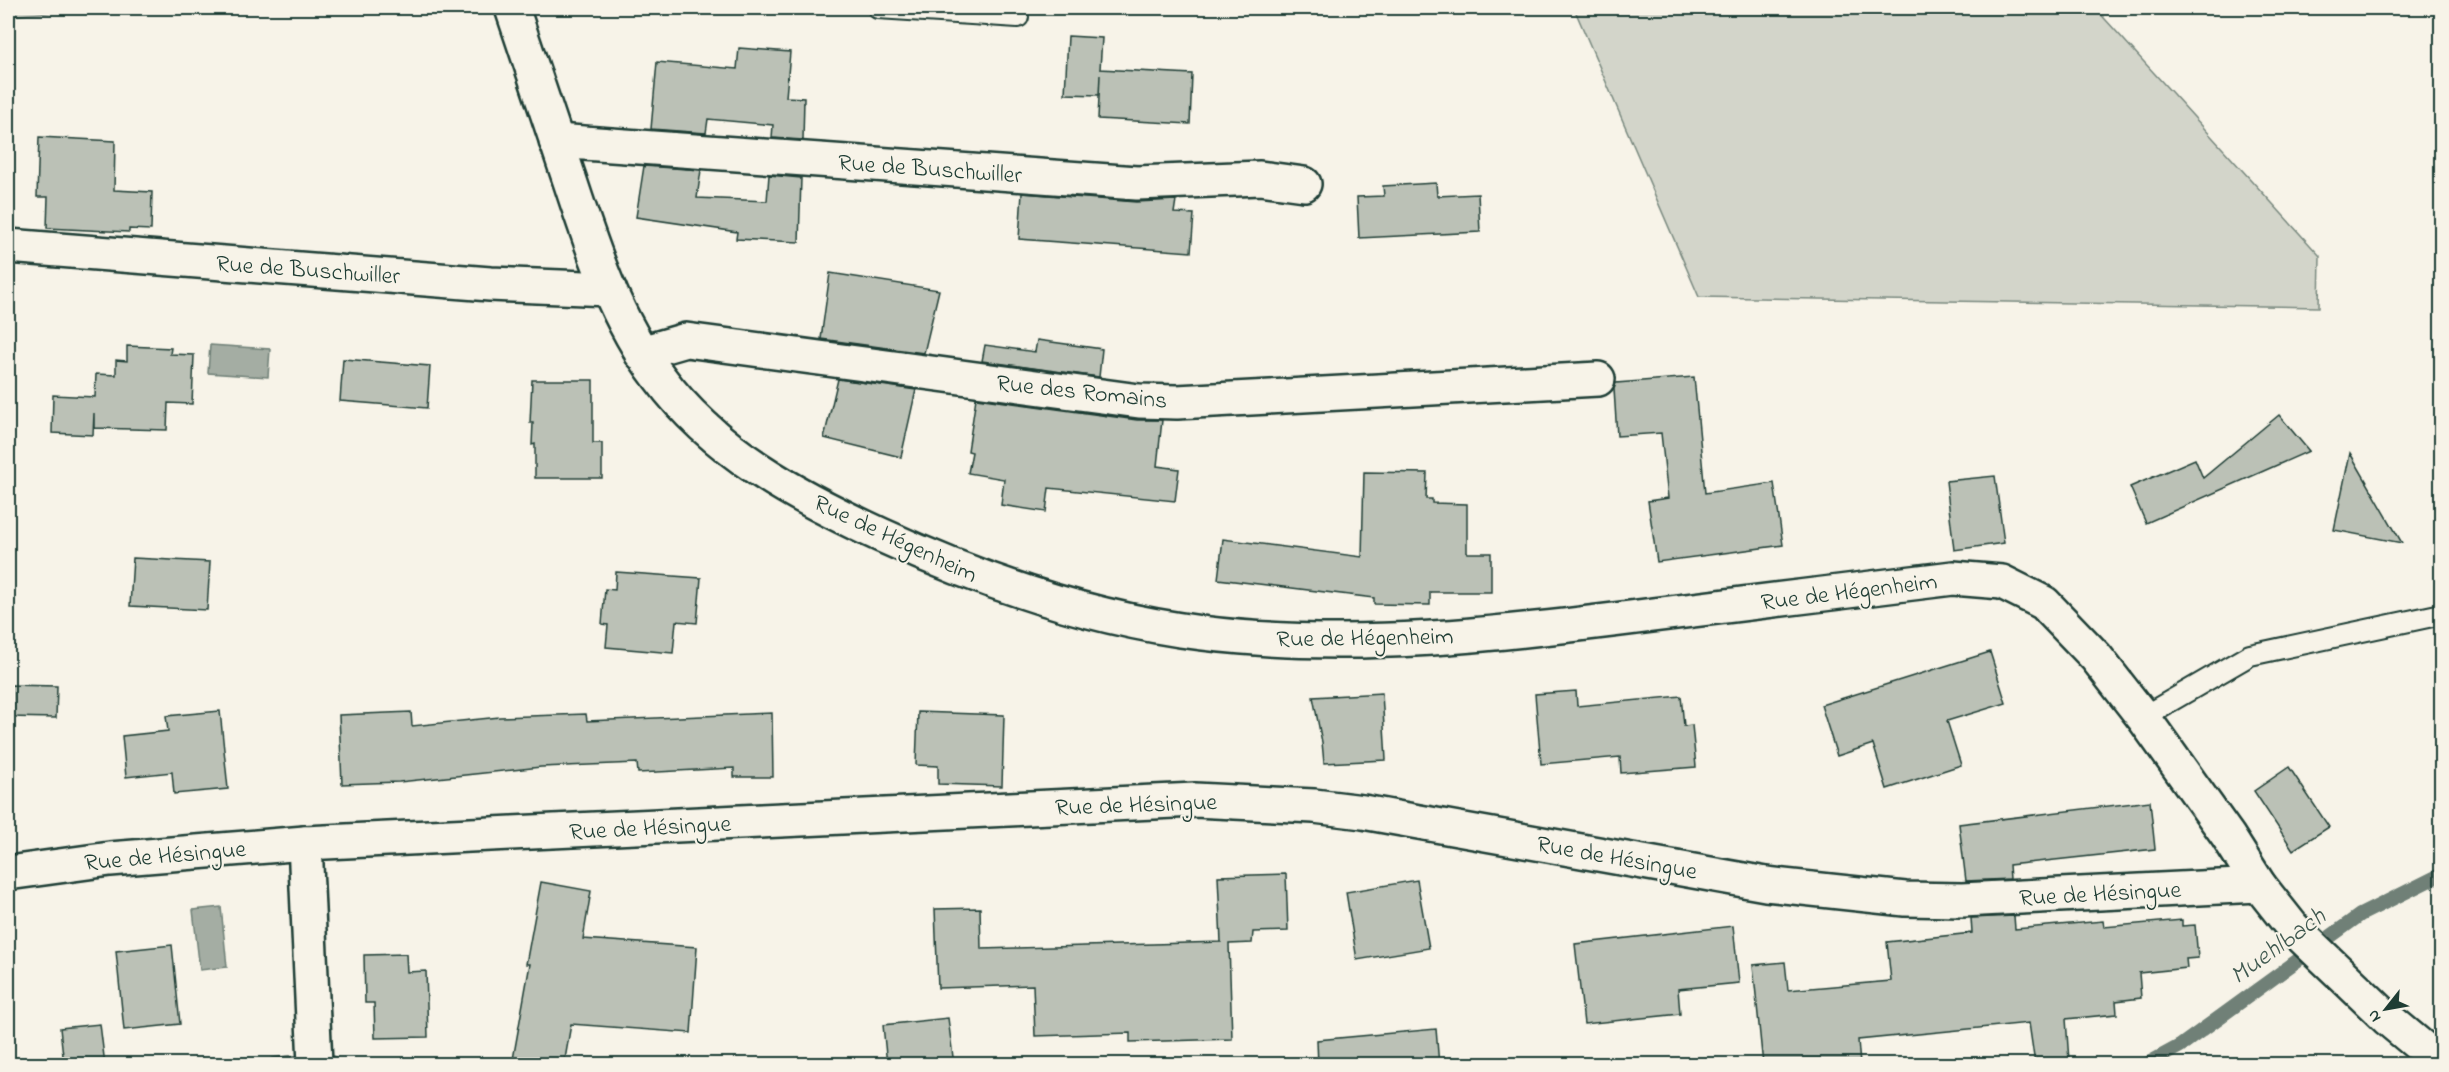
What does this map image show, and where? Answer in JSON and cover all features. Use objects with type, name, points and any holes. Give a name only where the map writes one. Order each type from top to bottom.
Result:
[{"type":"street","points":[[512,8],[556,141]]},
{"type":"street","name":"Rue de Buschwiller","points":[[556,141],[1137,183],[1260,178],[1304,184]]},
{"type":"street","name":"Rue de Hégenheim","points":[[556,141],[588,236],[609,289],[641,353],[662,382],[693,417],[762,472],[799,494],[859,525],[968,573],[1030,595],[1120,619],[1201,633],[1265,639],[1335,640],[1422,638],[1558,628],[1953,578],[2001,582],[2044,603],[2096,657],[2143,717],[2228,836],[2259,885],[2294,928],[2388,1019],[2442,1064]]},
{"type":"street","name":"Rue de Buschwiller","points":[[8,246],[490,284],[609,289]]},
{"type":"street","name":"Rue des Romains","points":[[641,353],[686,340],[1107,398],[1177,402],[1598,379]]},
{"type":"street","name":"Rue de Hésingue","points":[[8,873],[110,858],[305,843],[1195,800],[1305,805],[1363,812],[1766,884],[1905,899],[1962,900],[2259,885]]},
{"type":"street","points":[[305,843],[315,1049]]},
{"type":"lane","points":[[878,8],[1018,17]]},
{"type":"lane","points":[[2143,717],[2250,655],[2442,614]]},
{"type":"shaded area","points":[[8,8],[102,8],[8,16]]},
{"type":"shaded area","points":[[1574,8],[2095,8],[2320,256],[2319,307],[1699,297]]},
{"type":"shaded area","points":[[210,345],[270,349],[268,377],[208,373]]},
{"type":"shaded area","points":[[221,907],[227,967],[200,970],[193,910]]},
{"type":"building","points":[[1068,36],[1102,38],[1100,69],[1192,74],[1190,124],[1098,119],[1100,75],[1099,95],[1065,94]]},
{"type":"building","points":[[739,48],[790,52],[786,97],[804,98],[803,140],[772,138],[773,125],[708,119],[706,133],[651,129],[657,62],[737,69]]},
{"type":"building","points":[[39,137],[115,141],[114,190],[152,192],[151,230],[129,229],[129,232],[47,228],[48,197],[37,197]]},
{"type":"building","points":[[644,166],[701,170],[697,198],[767,201],[769,175],[801,178],[799,242],[736,239],[737,232],[636,217]]},
{"type":"building","points":[[1436,183],[1437,196],[1478,194],[1480,232],[1359,238],[1357,197],[1384,196],[1383,186]]},
{"type":"building","points":[[1022,193],[1136,202],[1176,200],[1174,213],[1194,214],[1191,252],[1019,239]]},
{"type":"building","points":[[830,273],[939,290],[924,353],[821,339]]},
{"type":"building","points":[[1037,340],[1102,349],[1099,377],[982,361],[985,345],[1035,352]]},
{"type":"building","points":[[127,346],[171,348],[170,354],[194,355],[192,404],[168,403],[167,430],[94,428],[94,413],[93,435],[52,433],[53,395],[95,397],[96,374],[116,375],[116,360],[127,361]]},
{"type":"building","points":[[343,359],[430,366],[427,408],[340,401]]},
{"type":"building","points":[[1694,377],[1705,493],[1774,483],[1783,545],[1657,562],[1648,501],[1668,498],[1661,433],[1617,436],[1614,389],[1616,383]]},
{"type":"building","points":[[838,379],[916,390],[901,457],[824,438]]},
{"type":"building","points":[[532,380],[593,380],[593,443],[602,443],[602,478],[535,478],[535,444],[532,445],[533,423],[530,423]]},
{"type":"building","points":[[976,398],[1137,420],[1162,420],[1157,466],[1179,469],[1175,501],[1049,488],[1046,512],[1001,505],[1004,479],[968,473],[972,452],[968,451]]},
{"type":"building","points":[[2279,415],[2309,451],[2146,523],[2130,487],[2195,459],[2203,478]]},
{"type":"building","points":[[2350,453],[2402,543],[2334,530]]},
{"type":"building","points":[[1364,472],[1427,473],[1426,499],[1432,499],[1432,503],[1467,504],[1467,553],[1491,553],[1491,592],[1430,592],[1430,605],[1374,604],[1374,598],[1218,579],[1223,539],[1362,557]]},
{"type":"building","points":[[1995,476],[2004,543],[1954,550],[1946,481]]},
{"type":"building","points":[[133,558],[210,562],[207,610],[130,606]]},
{"type":"building","points":[[616,572],[701,578],[697,623],[676,621],[673,653],[606,647],[608,625],[602,624],[605,589],[615,590]]},
{"type":"building","points":[[1990,652],[2006,703],[1947,721],[1961,765],[1887,789],[1873,744],[1837,756],[1821,705]]},
{"type":"building","points":[[8,685],[57,686],[56,718],[8,717]]},
{"type":"building","points":[[1576,691],[1577,706],[1681,696],[1684,726],[1692,725],[1696,767],[1621,773],[1620,757],[1541,764],[1535,694]]},
{"type":"building","points":[[1382,693],[1386,760],[1324,763],[1313,697]]},
{"type":"building","points":[[220,711],[228,789],[174,794],[172,772],[126,777],[122,736],[168,731],[166,716]]},
{"type":"building","points":[[411,712],[412,726],[500,717],[586,714],[587,721],[772,713],[773,777],[734,777],[734,768],[638,773],[637,763],[541,767],[399,782],[342,784],[339,715]]},
{"type":"building","points":[[918,712],[1004,715],[1002,786],[938,784],[938,766],[916,765]]},
{"type":"building","points":[[2289,767],[2329,827],[2293,850],[2254,791]]},
{"type":"building","points":[[2150,801],[2155,849],[2009,865],[2010,879],[1966,881],[1959,824]]},
{"type":"building","points":[[1286,874],[1288,931],[1253,932],[1252,943],[1229,944],[1232,1039],[1130,1042],[1130,1033],[1035,1036],[1033,985],[938,988],[935,909],[980,908],[981,949],[1221,942],[1218,876]]},
{"type":"building","points":[[1417,880],[1429,948],[1357,960],[1346,892]]},
{"type":"building","points":[[541,882],[591,891],[583,939],[697,947],[691,1033],[571,1024],[564,1065],[512,1065],[530,964],[526,964]]},
{"type":"building","points":[[2014,916],[2015,929],[2103,921],[2104,927],[2182,920],[2182,926],[2195,925],[2198,958],[2186,959],[2187,968],[2139,973],[2141,998],[2116,1001],[2117,1014],[2066,1019],[2069,1061],[2035,1064],[2029,1023],[1858,1040],[1860,1065],[1763,1065],[1753,965],[1785,962],[1788,990],[1891,981],[1887,942],[1972,933],[1971,918]]},
{"type":"building","points":[[1733,926],[1739,983],[1678,989],[1680,1014],[1584,1024],[1575,944]]},
{"type":"building","points":[[172,945],[180,1024],[124,1030],[116,951]]},
{"type":"building","points":[[406,954],[407,972],[426,971],[428,1037],[375,1038],[374,1003],[365,1003],[364,955]]},
{"type":"building","points":[[948,1018],[954,1065],[887,1065],[883,1025]]},
{"type":"building","points":[[100,1024],[105,1065],[64,1065],[60,1028]]},
{"type":"building","points":[[1436,1029],[1439,1065],[1318,1065],[1317,1040]]},
{"type":"waterway","name":"Muehlbach","points":[[2147,1064],[2180,1046],[2360,915],[2442,874]]},
{"type":"waterway","name":"Muehlbach","points":[[275,1064],[290,1062],[332,1062],[333,1064]]}]
